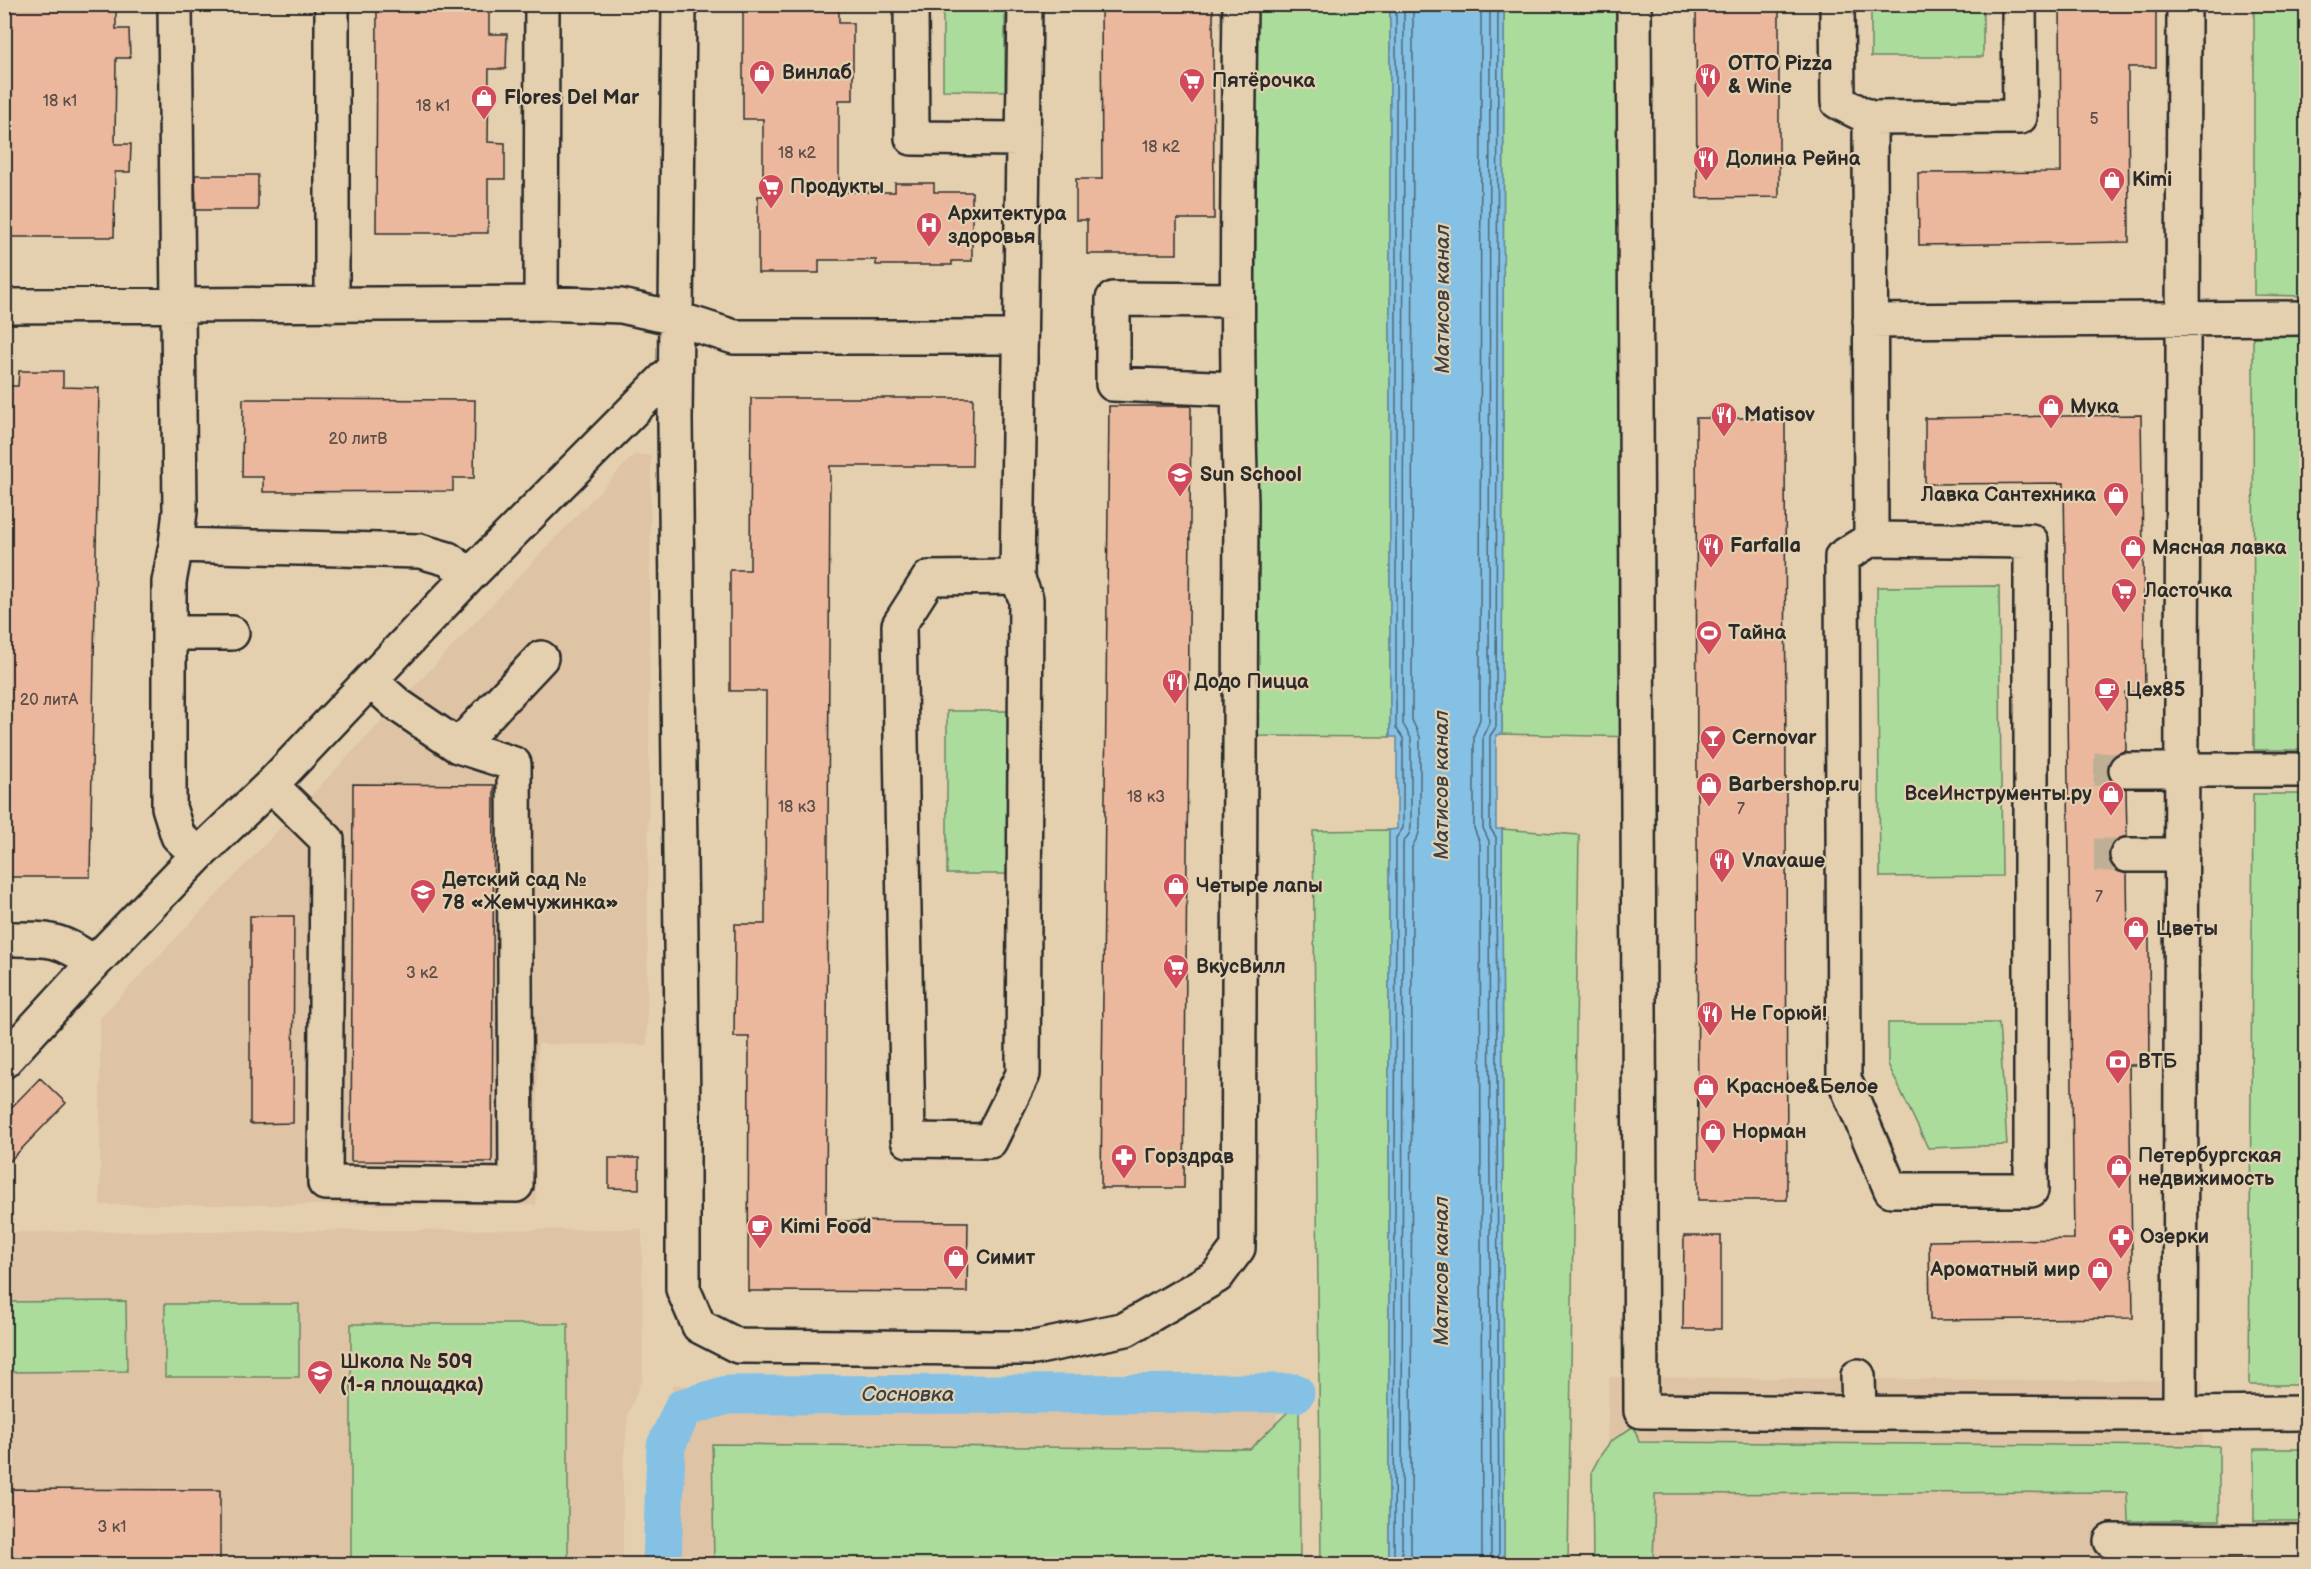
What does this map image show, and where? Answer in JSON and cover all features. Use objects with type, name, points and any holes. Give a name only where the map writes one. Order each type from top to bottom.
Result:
[{"type":"lane","points":[[175,4],[180,511],[170,582],[169,807],[178,836],[198,855]]},
{"type":"lane","points":[[332,4],[332,305]]},
{"type":"lane","points":[[541,303],[542,4]]},
{"type":"lane","points":[[679,4],[675,368],[683,1289],[699,1326],[738,1346],[1034,1348],[1126,1329],[1217,1276],[1238,1248],[1242,503],[1237,389],[1240,4]]},
{"type":"lane","points":[[911,4],[912,138],[1022,139]]},
{"type":"lane","points":[[1017,577],[928,578],[899,625],[908,1140],[990,1142],[1023,1074],[1026,599],[1017,577],[1024,4]]},
{"type":"lane","points":[[1634,4],[1641,1411],[2307,1413]]},
{"type":"lane","points":[[1837,4],[1838,102],[1870,118],[2020,117],[2019,4]]},
{"type":"lane","points":[[2180,1414],[2184,4]]},
{"type":"lane","points":[[1870,118],[1871,539]]},
{"type":"lane","points":[[1237,300],[1113,299],[1113,384],[1237,389]]},
{"type":"lane","points":[[4,306],[541,303],[621,306],[675,318],[734,337],[1019,337]]},
{"type":"lane","points":[[1870,321],[2307,318]]},
{"type":"lane","points":[[4,1061],[198,855],[271,786],[470,575],[675,368]]},
{"type":"lane","points":[[1871,539],[2031,541],[2031,1190],[1891,1190],[1844,1079],[1842,557],[1871,539]]},
{"type":"lane","points":[[176,545],[420,551],[448,559],[470,575]]},
{"type":"lane","points":[[169,633],[232,633]]},
{"type":"lane","points":[[458,746],[541,658]]},
{"type":"lane","points":[[271,786],[327,840],[325,1183],[516,1185],[513,764],[458,746],[398,705],[370,681]]},
{"type":"lane","points":[[2126,770],[2307,770]]},
{"type":"lane","points":[[2127,855],[2182,855]]},
{"type":"lane","points":[[4,939],[47,939],[72,947],[94,963]]},
{"type":"lane","points":[[1858,1376],[1859,1413]]},
{"type":"lane","points":[[2129,1549],[2307,1542]]},
{"type":"shaded area","name":"Детский сад № 78 «Жемчужинка»","points":[[634,455],[651,455],[647,1045],[538,1044],[536,1205],[100,1205],[100,1018]]},
{"type":"shaded area","name":"Школа № 509 (1-я площадка)","points":[[642,1229],[643,1378],[628,1414],[623,1466],[623,1564],[5,1564],[4,1232]]},
{"type":"shaded area","points":[[1609,1377],[2202,1381],[2204,1564],[1604,1564]]},
{"type":"shaded area","points":[[673,1385],[1277,1406],[1276,1564],[672,1564]]},
{"type":"green space","points":[[943,5],[1005,5],[1005,91],[943,90]]},
{"type":"green space","points":[[1257,5],[1390,5],[1390,737],[1253,736]]},
{"type":"green space","points":[[1504,5],[1634,5],[1638,737],[1502,734]]},
{"type":"green space","points":[[1871,5],[1983,5],[1983,57],[1871,57]]},
{"type":"green space","points":[[2254,5],[2306,5],[2306,296],[2254,295]]},
{"type":"green space","points":[[2299,336],[2306,340],[2306,750],[2254,750],[2253,337]]},
{"type":"green space","points":[[1999,586],[2002,876],[1880,877],[1877,587]]},
{"type":"green space","points":[[947,711],[1011,711],[1011,874],[947,874]]},
{"type":"green space","points":[[2253,794],[2306,794],[2306,1385],[2249,1385]]},
{"type":"green space","points":[[1502,829],[1579,835],[1568,1564],[1504,1564]]},
{"type":"green space","points":[[1389,830],[1389,1564],[1321,1564],[1313,831]]},
{"type":"green space","points":[[1888,1023],[1999,1023],[2007,1145],[1928,1148],[1888,1064]]},
{"type":"green space","points":[[126,1301],[127,1371],[5,1372],[5,1302]]},
{"type":"green space","points":[[165,1304],[299,1304],[299,1377],[165,1377]]},
{"type":"green space","points":[[351,1324],[568,1324],[568,1564],[351,1564]]},
{"type":"green space","points":[[1299,1401],[1300,1564],[714,1564],[712,1444],[1250,1449]]},
{"type":"green space","points":[[1634,1426],[1639,1442],[2219,1446],[2219,1521],[2128,1521],[2127,1492],[1655,1494],[1653,1564],[1593,1564],[1592,1471],[1611,1441]]},
{"type":"green space","points":[[2254,1449],[2306,1449],[2306,1521],[2254,1521]]},
{"type":"water","name":"Матисов канал","points":[[1390,5],[1504,5],[1502,734],[1496,735],[1496,829],[1502,829],[1504,1564],[1389,1564],[1389,830],[1397,829],[1397,737],[1390,737]]},
{"type":"building","points":[[4,4],[116,4],[116,29],[129,29],[130,58],[116,58],[115,144],[131,144],[130,172],[115,172],[114,237],[4,237]]},
{"type":"building","points":[[377,4],[489,4],[489,34],[507,34],[506,69],[489,69],[488,142],[505,143],[505,179],[488,179],[488,233],[376,233]]},
{"type":"building","points":[[839,4],[839,23],[853,23],[853,100],[839,100],[839,192],[895,192],[895,183],[934,183],[934,192],[972,192],[972,261],[952,261],[952,265],[876,265],[876,260],[819,260],[819,273],[758,273],[758,196],[763,196],[763,119],[743,119],[743,5]]},
{"type":"building","points":[[1101,4],[1213,4],[1214,219],[1177,219],[1177,254],[1087,254],[1087,220],[1076,220],[1076,179],[1102,179]]},
{"type":"building","points":[[1696,4],[1779,4],[1779,197],[1697,198]]},
{"type":"building","points":[[2060,4],[2156,4],[2156,67],[2128,67],[2129,242],[1919,245],[1918,173],[2061,172]]},
{"type":"building","points":[[195,175],[258,175],[258,210],[196,210]]},
{"type":"building","points":[[19,371],[63,371],[63,387],[99,388],[90,877],[4,877],[4,386],[18,386]]},
{"type":"building","points":[[751,398],[973,398],[972,466],[830,466],[826,1221],[968,1222],[967,1292],[748,1291],[749,1037],[734,1037],[735,924],[765,924],[766,691],[730,691],[730,570],[750,570]]},
{"type":"building","points":[[243,399],[475,400],[474,478],[453,478],[453,491],[263,492],[263,477],[242,477]]},
{"type":"building","points":[[1109,406],[1191,406],[1184,1188],[1101,1188]]},
{"type":"building","points":[[2141,415],[2145,692],[2125,692],[2126,751],[2116,754],[2110,760],[2107,769],[2110,780],[2126,789],[2127,836],[2111,845],[2108,856],[2117,871],[2127,874],[2128,939],[2149,939],[2150,1065],[2129,1065],[2133,1318],[1930,1320],[1929,1241],[2074,1239],[2064,483],[1925,484],[1925,418]]},
{"type":"building","points":[[1696,418],[1785,418],[1787,1200],[1698,1200]]},
{"type":"building","points":[[353,784],[494,785],[492,1162],[351,1161]]},
{"type":"building","points":[[250,916],[294,916],[293,1123],[250,1124]]},
{"type":"building","points":[[40,1078],[66,1103],[4,1167],[4,1115]]},
{"type":"building","points":[[609,1158],[639,1158],[639,1189],[609,1188]]},
{"type":"building","points":[[1684,1236],[1721,1236],[1721,1329],[1683,1329]]},
{"type":"building","points":[[4,1489],[220,1490],[220,1564],[4,1564]]},
{"type":"waterway","name":"Сосновка","points":[[662,1564],[666,1446],[683,1408],[727,1395],[1295,1393]]},
{"type":"tunnel","points":[[2094,769],[2126,770]]},
{"type":"tunnel","points":[[2094,855],[2127,855]]},
{"type":"place","name":"Винлаб","points":[[762,96]]},
{"type":"place","name":"OTTO Pizza & Wine","points":[[1708,99]]},
{"type":"place","name":"Пятёрочка","points":[[1192,104]]},
{"type":"place","name":"Flores Del Mar","points":[[484,121]]},
{"type":"place","name":"Долина Рейна","points":[[1706,182]]},
{"type":"place","name":"Kimi","points":[[2112,203]]},
{"type":"place","name":"Продукты","points":[[771,210]]},
{"type":"place","name":"Архитектура здоровья","points":[[929,248]]},
{"type":"place","name":"Мука","points":[[2051,430]]},
{"type":"place","name":"Matisov","points":[[1724,438]]},
{"type":"place","name":"Sun School","points":[[1180,498]]},
{"type":"place","name":"Лавка Сантехника","points":[[2116,518]]},
{"type":"place","name":"Farfalla","points":[[1711,569]]},
{"type":"place","name":"Мясная лавка","points":[[2133,571]]},
{"type":"place","name":"Ласточка","points":[[2124,614]]},
{"type":"place","name":"Тайна","points":[[1709,656]]},
{"type":"place","name":"Додо Пицца","points":[[1175,705]]},
{"type":"place","name":"Цех85","points":[[2107,713]]},
{"type":"place","name":"Cernovar","points":[[1713,761]]},
{"type":"place","name":"Barbershop.ru","points":[[1709,808]]},
{"type":"place","name":"ВсеИнструменты.ру","points":[[2111,817]]},
{"type":"place","name":"Vлаvаше","points":[[1722,884]]},
{"type":"place","name":"Четыре лапы","points":[[1176,909]]},
{"type":"place","name":"Детский сад № 78 «Жемчужинка»","points":[[423,915]]},
{"type":"place","name":"Цветы","points":[[2136,952]]},
{"type":"place","name":"ВкусВилл","points":[[1176,990]]},
{"type":"place","name":"Не Горюй!","points":[[1710,1037]]},
{"type":"place","name":"ВТБ","points":[[2118,1085]]},
{"type":"place","name":"Красное&Белое","points":[[1706,1110]]},
{"type":"place","name":"Норман","points":[[1713,1155]]},
{"type":"place","name":"Горздрав","points":[[1124,1180]]},
{"type":"place","name":"Петербургская недвижимость","points":[[2119,1190]]},
{"type":"place","name":"Kimi Food","points":[[760,1250]]},
{"type":"place","name":"Озерки","points":[[2121,1260]]},
{"type":"place","name":"Симит","points":[[956,1281]]},
{"type":"place","name":"Ароматный мир","points":[[2100,1293]]},
{"type":"place","name":"Школа № 509 (1-я площадка)","points":[[320,1396]]}]
